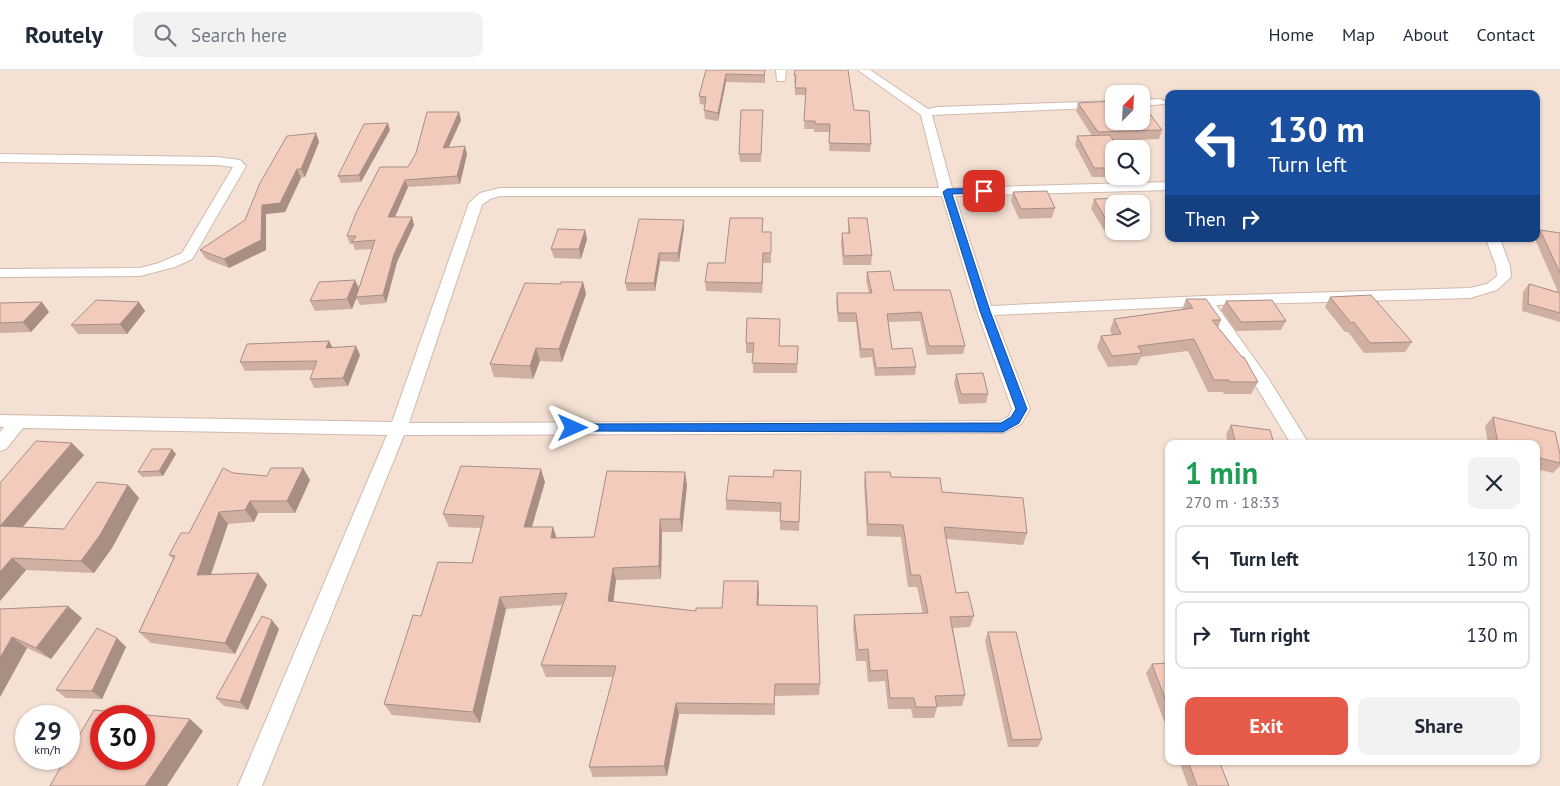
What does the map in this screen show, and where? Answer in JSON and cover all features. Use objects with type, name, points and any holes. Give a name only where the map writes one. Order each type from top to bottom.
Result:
[{"type":"street","points":[[0,421],[398,429],[1003,427],[1015,420],[1021,409],[985,311],[947,192],[926,113],[863,70]]},
{"type":"street","points":[[1150,103],[1160,102]]},
{"type":"street","points":[[926,113],[937,110],[1105,104]]},
{"type":"street","points":[[0,158],[217,161],[236,163],[240,166],[187,256],[175,263],[159,269],[140,272],[0,273]]},
{"type":"street","points":[[250,786],[398,429],[476,204],[485,196],[500,192],[947,192],[1165,186]]},
{"type":"street","points":[[985,311],[1204,301],[1470,293],[1492,287],[1504,277],[1503,266],[1494,242]]},
{"type":"street","points":[[1204,301],[1262,382],[1298,440]]},
{"type":"street","points":[[0,444],[18,422]]},
{"type":"shaded area","points":[[0,70],[1560,70],[1560,786],[0,786]]},
{"type":"building","points":[[706,70],[765,70],[764,75],[726,74],[718,113],[704,110],[706,97],[699,96]]},
{"type":"building","points":[[795,70],[848,70],[854,110],[869,111],[871,144],[829,143],[830,124],[815,124],[815,121],[804,121],[806,88],[795,88]]},
{"type":"building","points":[[1105,102],[1105,130],[1150,130],[1150,114],[1162,130],[1098,132],[1078,103]]},
{"type":"building","points":[[741,110],[763,110],[761,154],[739,154]]},
{"type":"building","points":[[427,112],[459,112],[443,148],[465,146],[457,176],[405,180],[388,217],[412,217],[394,254],[383,295],[356,297],[375,240],[352,242],[356,236],[347,236],[356,213],[380,167],[408,167],[416,153]]},
{"type":"building","points":[[388,123],[359,175],[338,176],[364,124]]},
{"type":"building","points":[[316,133],[301,169],[297,169],[280,203],[262,205],[261,240],[224,259],[200,250],[245,220],[260,183],[287,136]]},
{"type":"building","points":[[1110,135],[1113,140],[1105,140],[1105,168],[1094,168],[1077,136]]},
{"type":"building","points":[[1047,191],[1055,208],[1021,209],[1013,192]]},
{"type":"building","points":[[1094,199],[1105,199],[1105,217]]},
{"type":"building","points":[[730,218],[763,218],[762,232],[771,232],[771,253],[763,253],[762,283],[705,282],[708,263],[725,263]]},
{"type":"building","points":[[848,218],[867,218],[872,255],[844,256],[842,233],[850,233]]},
{"type":"building","points":[[639,219],[684,220],[678,253],[659,253],[654,283],[625,283]]},
{"type":"building","points":[[558,229],[585,230],[579,249],[551,249]]},
{"type":"building","points":[[1540,230],[1560,233],[1560,273]]},
{"type":"building","points":[[890,271],[894,290],[950,290],[965,346],[929,346],[921,312],[887,314],[892,349],[912,348],[916,367],[876,368],[873,349],[861,349],[856,313],[838,313],[837,293],[872,293],[867,272]]},
{"type":"building","points":[[355,280],[347,299],[310,301],[319,282]]},
{"type":"building","points":[[561,282],[583,282],[559,349],[536,348],[530,366],[490,364],[525,283],[561,284]]},
{"type":"building","points":[[1529,284],[1560,293],[1560,313],[1528,304]]},
{"type":"building","points":[[1371,295],[1412,342],[1370,343],[1354,322],[1351,323],[1330,297]]},
{"type":"building","points":[[1186,299],[1206,299],[1221,320],[1212,320],[1242,357],[1244,357],[1258,382],[1214,380],[1194,339],[1138,346],[1142,353],[1112,356],[1101,336],[1121,334],[1114,319],[1193,308]]},
{"type":"building","points":[[96,300],[139,302],[120,324],[71,325]]},
{"type":"building","points":[[1272,300],[1286,321],[1241,322],[1226,301]]},
{"type":"building","points":[[42,302],[23,322],[0,323],[0,303]]},
{"type":"building","points":[[747,318],[780,319],[779,346],[798,346],[797,364],[752,363],[754,343],[746,343]]},
{"type":"building","points":[[329,341],[326,348],[356,346],[343,378],[310,379],[317,361],[240,362],[247,344]]},
{"type":"building","points":[[983,373],[988,394],[961,394],[956,374]]},
{"type":"building","points":[[1493,417],[1555,432],[1560,463],[1540,458],[1540,440],[1497,440]]},
{"type":"building","points":[[1231,425],[1270,430],[1273,440],[1235,440]]},
{"type":"building","points":[[36,441],[72,443],[0,526],[0,483]]},
{"type":"building","points":[[152,449],[172,449],[159,471],[138,472]]},
{"type":"building","points":[[461,466],[541,469],[524,527],[553,527],[551,538],[594,537],[607,471],[685,472],[680,519],[660,519],[659,566],[613,568],[608,601],[696,611],[696,608],[722,608],[724,581],[758,581],[757,605],[817,606],[820,684],[775,684],[774,704],[676,703],[664,766],[589,767],[616,666],[541,665],[567,593],[500,597],[473,712],[384,704],[413,615],[421,616],[438,562],[472,563],[484,516],[443,514]]},
{"type":"building","points":[[223,468],[233,473],[267,476],[271,468],[303,468],[287,501],[250,501],[245,510],[219,512],[197,575],[258,573],[225,643],[139,632],[175,556],[169,555],[181,533],[189,533]]},
{"type":"building","points":[[774,470],[801,471],[799,522],[780,521],[781,503],[726,500],[729,476],[773,477]]},
{"type":"building","points":[[865,472],[890,472],[891,477],[940,478],[942,492],[1023,498],[1027,533],[944,527],[956,593],[968,592],[974,616],[950,617],[965,695],[935,696],[937,707],[916,707],[914,698],[890,698],[887,670],[870,671],[868,649],[858,650],[854,615],[928,613],[920,575],[911,575],[903,525],[868,524]]},
{"type":"building","points":[[97,482],[128,485],[100,535],[81,561],[12,558],[0,572],[0,526],[64,529]]},
{"type":"building","points":[[68,606],[36,648],[12,637],[0,658],[0,609]]},
{"type":"building","points":[[262,616],[272,620],[240,702],[216,698]]},
{"type":"building","points":[[97,628],[117,638],[92,691],[56,690]]},
{"type":"building","points":[[988,632],[1016,632],[1042,739],[1012,740]]},
{"type":"building","points":[[1165,663],[1165,698],[1152,664]]},
{"type":"building","points":[[155,716],[190,719],[145,786],[50,786],[59,770],[80,770],[80,734],[90,717],[90,770],[155,770]]},
{"type":"building","points":[[1189,765],[1221,765],[1229,786],[1197,786]]},
{"type":"route","points":[[573,428],[1003,427],[1015,420],[1021,409],[985,311],[947,192],[984,191]]}]
